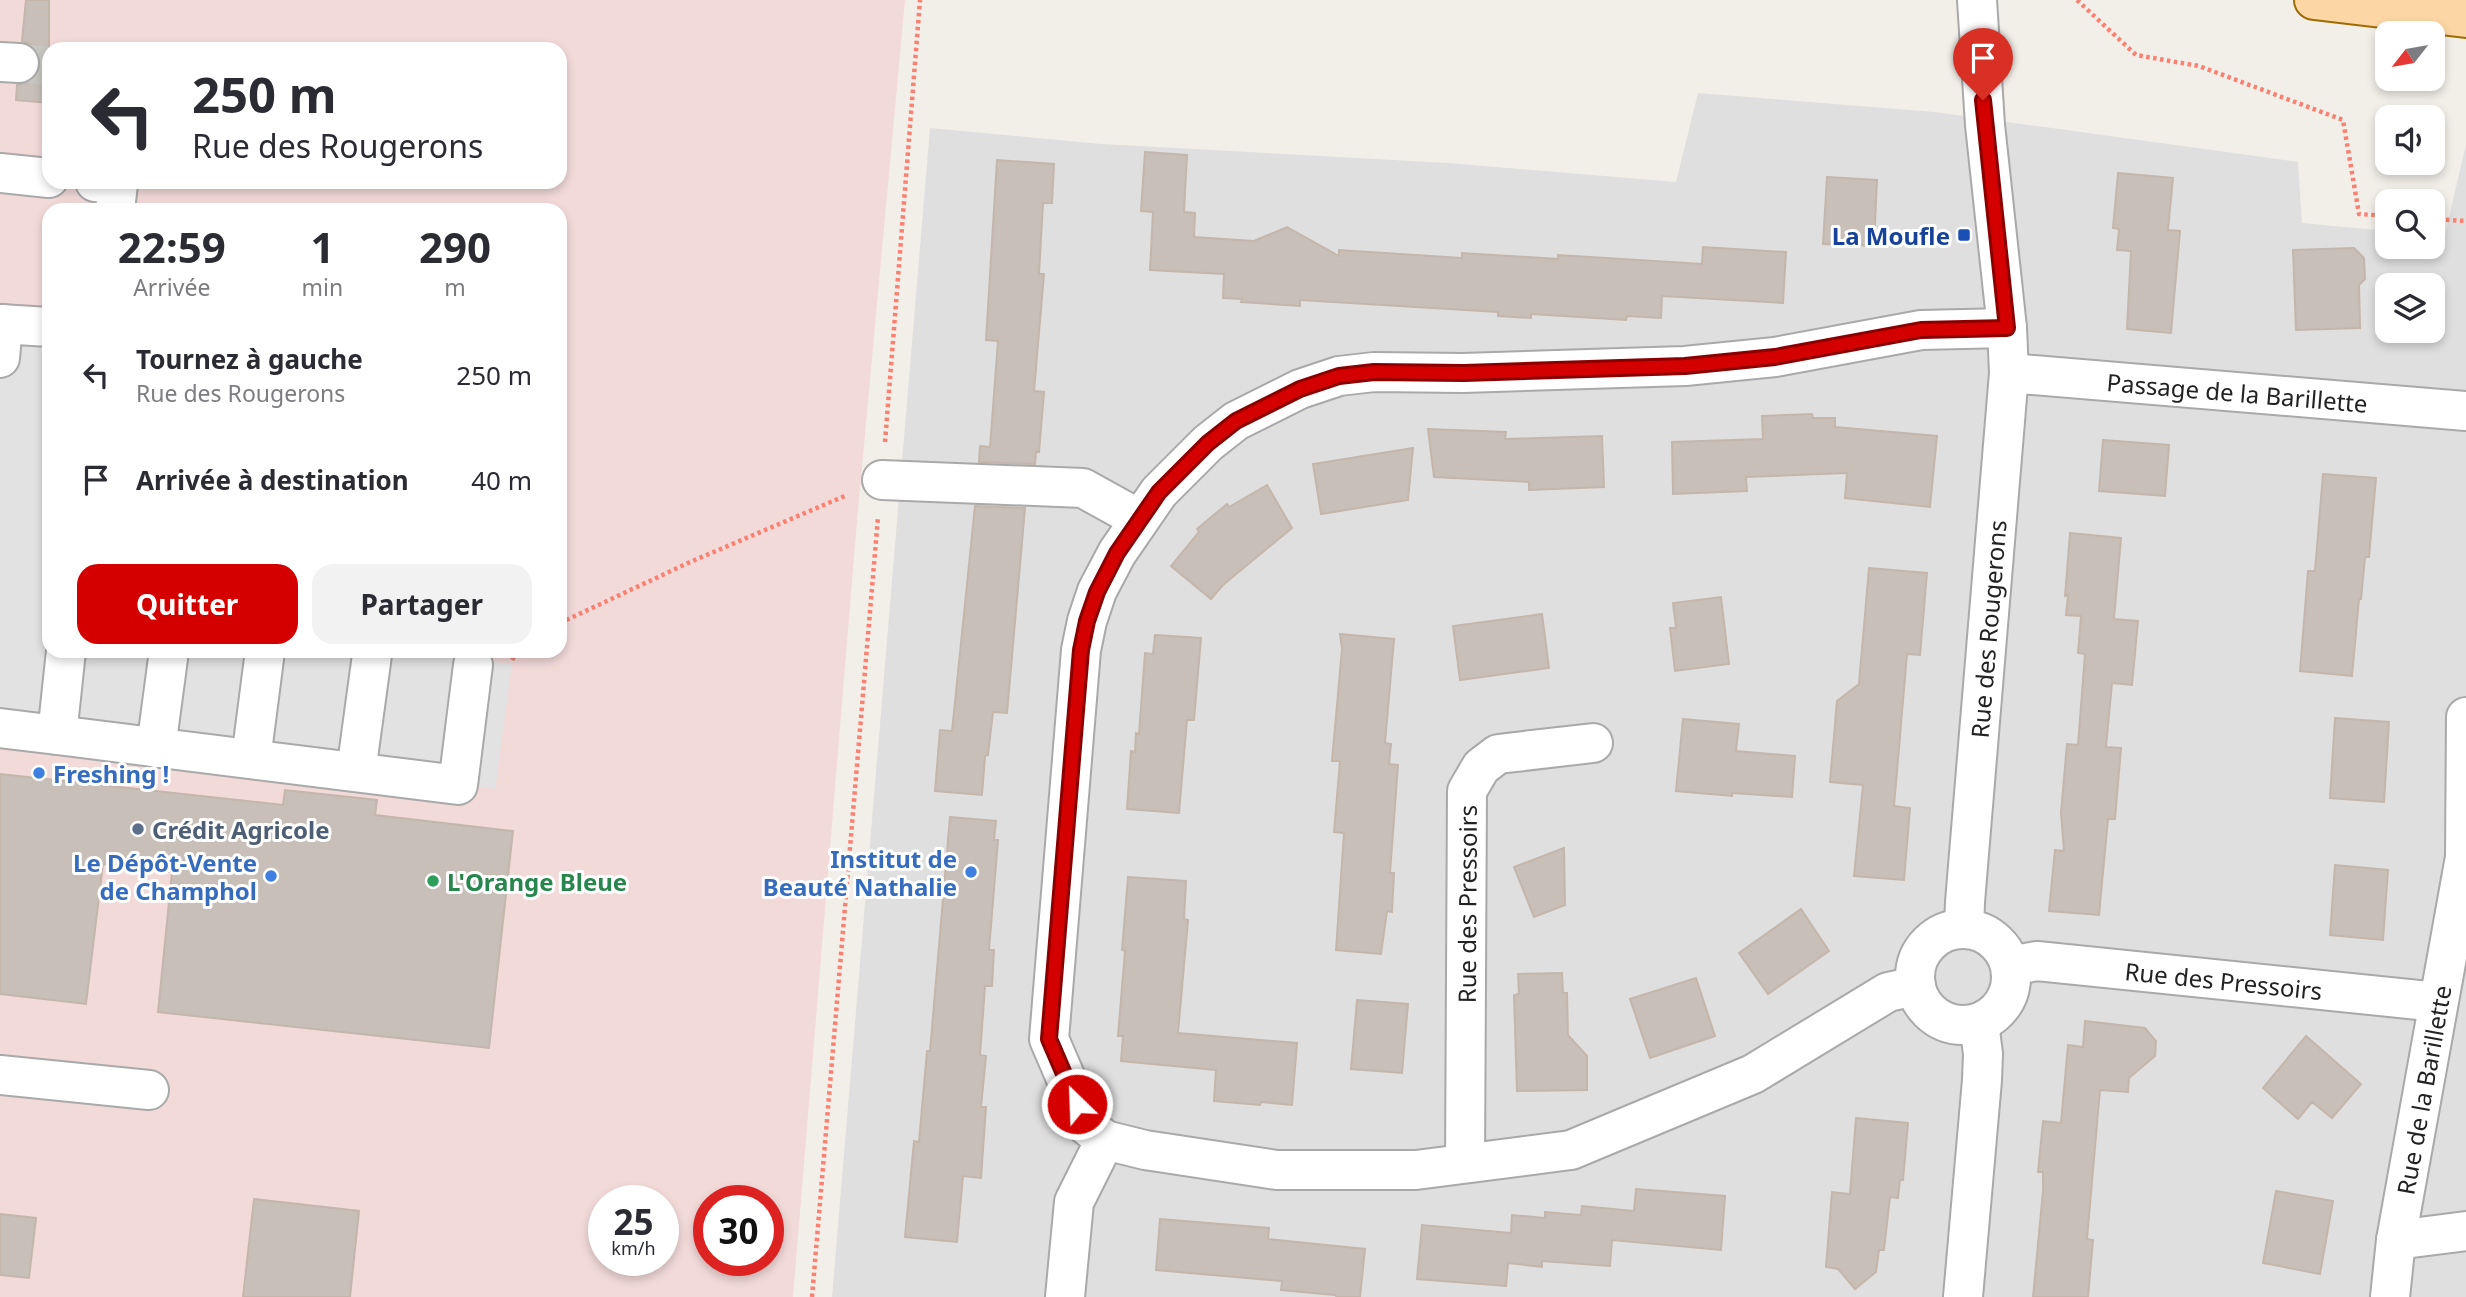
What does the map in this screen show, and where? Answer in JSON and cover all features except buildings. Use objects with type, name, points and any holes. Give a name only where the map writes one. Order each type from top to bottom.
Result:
[{"type":"main road","points":[[2314,0],[2466,18]]},
{"type":"street","name":"Rue des Rougerons","points":[[1965,929],[1965,902],[2009,373],[2007,328],[1985,125],[1977,0]]},
{"type":"street","points":[[0,173],[42,177]]},
{"type":"street","points":[[1,335],[42,328]]},
{"type":"street","points":[[1916,986],[1888,992],[1753,1074],[1571,1150],[1416,1170],[1277,1170],[1145,1150],[1105,1140],[1086,1125],[1049,1039],[1081,650],[1097,592],[1117,553],[1139,519],[1183,466],[1236,421],[1300,389],[1339,376],[1374,372],[1464,373],[1685,366],[1775,357],[1921,330],[2007,328]]},
{"type":"street","name":"Passage de la Barillette","points":[[2009,373],[2466,411]]},
{"type":"street","points":[[881,480],[1083,488],[1139,519]]},
{"type":"street","points":[[57,735],[65,658]]},
{"type":"street","points":[[156,748],[168,658]]},
{"type":"street","points":[[251,759],[264,658]]},
{"type":"street","points":[[356,772],[371,658]]},
{"type":"street","points":[[0,728],[458,785],[473,665]]},
{"type":"street","name":"Rue de la Barillette","points":[[2390,1297],[2396,1240],[2465,857],[2466,717]]},
{"type":"street","name":"Rue des Pressoirs","points":[[1465,1163],[1467,790],[1481,767],[1498,754],[1593,743]]},
{"type":"street","points":[[1965,929],[1981,932],[1994,940],[2005,952],[2010,966],[2012,981],[2008,996],[2000,1010],[1988,1020],[1979,1023],[1958,1026],[1942,1021],[1929,1012],[1920,999],[1916,986],[1916,966],[1922,951],[1934,939],[1948,931],[1965,929]]},
{"type":"street","name":"Rue des Pressoirs","points":[[2010,966],[2038,961],[2438,1002]]},
{"type":"street","points":[[1963,1297],[1982,1080],[1983,1054],[1979,1023]]},
{"type":"street","points":[[0,1075],[149,1090]]},
{"type":"street","points":[[1065,1297],[1074,1202],[1105,1140]]},
{"type":"street","points":[[2396,1240],[2466,1231]]},
{"type":"path","points":[[812,1297],[920,0]]},
{"type":"path","points":[[2077,0],[2136,55],[2199,66],[2343,120],[2359,214],[2375,215]]},
{"type":"path","points":[[2445,220],[2466,221]]},
{"type":"path","points":[[567,620],[688,563],[881,480]]},
{"type":"shaded area","points":[[0,0],[905,0],[857,521],[793,1297],[0,1297]]},
{"type":"shaded area","points":[[1698,93],[1935,112],[2298,162],[2302,223],[2375,230],[2375,259],[2445,259],[2445,235],[2466,144],[2466,1297],[832,1297],[930,128],[1101,144],[1448,163],[1676,182]]},
{"type":"shaded area","points":[[0,324],[42,327],[42,658],[455,658],[512,664],[495,789],[0,728]]},
{"type":"tunnel","points":[[19,63],[42,65]]},
{"type":"place","name":"La Moufle","points":[[1964,235]]},
{"type":"place","name":"Freshing !","points":[[39,773]]},
{"type":"place","name":"Crédit Agricole","points":[[138,829]]},
{"type":"place","name":"Institut de Beauté Nathalie","points":[[971,872]]},
{"type":"place","name":"Le Dépôt-Vente de Champhol","points":[[271,876]]},
{"type":"place","name":"L'Orange Bleue","points":[[433,881]]},
{"type":"route","points":[[1077,1104],[1049,1039],[1081,650],[1097,592],[1117,553],[1159,492],[1183,466],[1236,421],[1300,389],[1339,376],[1374,372],[1464,373],[1685,366],[1775,357],[1921,330],[2007,328],[1983,100]]}]
